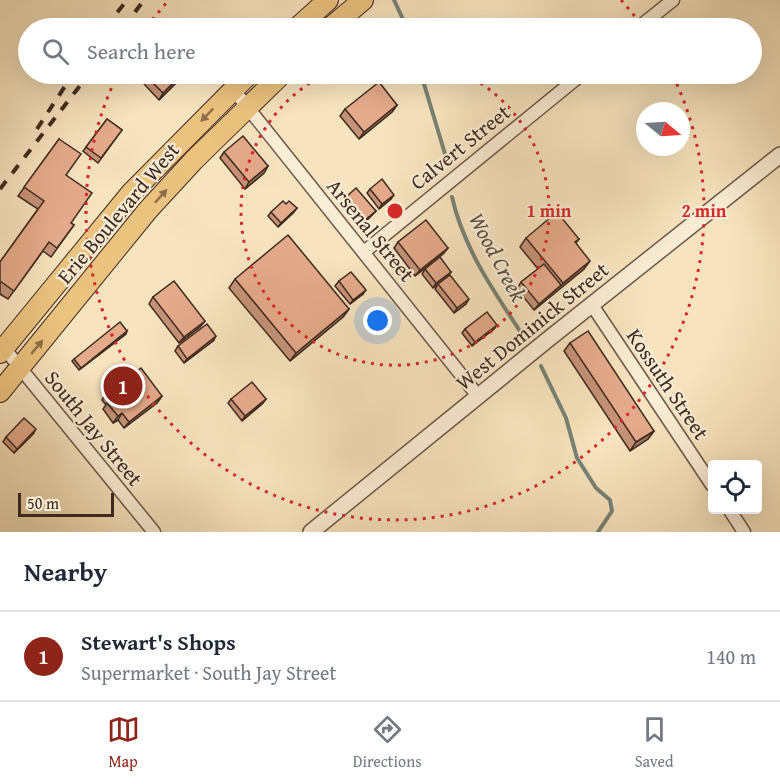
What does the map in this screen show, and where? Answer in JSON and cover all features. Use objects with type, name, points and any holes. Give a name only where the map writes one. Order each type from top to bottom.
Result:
[{"type":"main road","points":[[308,18],[328,0]]},
{"type":"main road","points":[[342,18],[363,0]]},
{"type":"main road","name":"Erie Boulevard West","points":[[2,351],[131,193],[238,84]]},
{"type":"main road","name":"Erie Boulevard West","points":[[0,392],[148,210],[194,160],[271,84]]},
{"type":"street","points":[[650,18],[673,0]]},
{"type":"street","name":"Calvert Street","points":[[364,252],[570,84]]},
{"type":"street","name":"Arsenal Street","points":[[233,88],[478,396]]},
{"type":"street","name":"West Dominick Street","points":[[311,532],[780,155]]},
{"type":"street","name":"Kossuth Street","points":[[592,305],[708,479]]},
{"type":"street","name":"South Jay Street","points":[[2,351],[20,367],[154,532]]},
{"type":"street","points":[[732,514],[744,532]]},
{"type":"building","points":[[154,84],[172,84],[163,93]]},
{"type":"building","points":[[376,84],[381,84],[397,105],[364,132],[345,109]]},
{"type":"building","points":[[107,119],[122,130],[101,158],[86,147]]},
{"type":"building","points":[[243,136],[268,166],[249,182],[224,152]]},
{"type":"building","points":[[59,139],[81,154],[66,175],[92,193],[71,223],[74,225],[57,248],[49,242],[14,291],[0,281],[0,262],[44,201],[24,187]]},
{"type":"building","points":[[382,179],[394,195],[382,204],[370,189]]},
{"type":"building","points":[[356,188],[376,211],[365,220],[345,198]]},
{"type":"building","points":[[283,201],[286,204],[289,201],[297,208],[281,223],[271,212]]},
{"type":"building","points":[[557,212],[579,239],[575,242],[590,261],[563,283],[526,238]]},
{"type":"building","points":[[426,220],[448,248],[420,270],[398,242]]},
{"type":"building","points":[[288,235],[349,309],[296,353],[235,279]]},
{"type":"building","points":[[440,257],[451,272],[436,283],[425,269]]},
{"type":"building","points":[[544,264],[561,285],[539,304],[521,282]]},
{"type":"building","points":[[351,272],[366,290],[353,300],[339,281]]},
{"type":"building","points":[[450,275],[469,299],[457,308],[438,284]]},
{"type":"building","points":[[174,281],[205,321],[184,337],[153,297]]},
{"type":"building","points":[[487,312],[497,325],[475,342],[465,329]]},
{"type":"building","points":[[120,322],[127,331],[81,368],[74,359]]},
{"type":"building","points":[[207,324],[216,336],[187,359],[178,346]]},
{"type":"building","points":[[588,331],[654,431],[636,442],[570,343]]},
{"type":"building","points":[[141,368],[162,396],[129,422],[122,413],[118,416],[107,403],[111,400],[107,394],[113,389],[110,386],[134,369],[136,372]]},
{"type":"building","points":[[252,382],[266,399],[245,416],[231,399]]},
{"type":"building","points":[[24,418],[36,429],[17,449],[6,437]]},
{"type":"waterway","name":"Wood Creek","points":[[394,0],[402,18]]},
{"type":"waterway","name":"Wood Creek","points":[[424,84],[448,164]]},
{"type":"waterway","name":"Wood Creek","points":[[452,197],[471,250],[520,331]]},
{"type":"waterway","name":"Wood Creek","points":[[541,366],[566,418],[577,458],[596,488],[610,500],[612,511],[598,532]]},
{"type":"railway","points":[[113,18],[127,0]]},
{"type":"railway","points":[[130,18],[144,0]]},
{"type":"railway","points":[[37,129],[66,84]]},
{"type":"railway","points":[[0,189],[81,84]]},
{"type":"place","name":"Stewart's Shops","points":[[123,386]]}]
